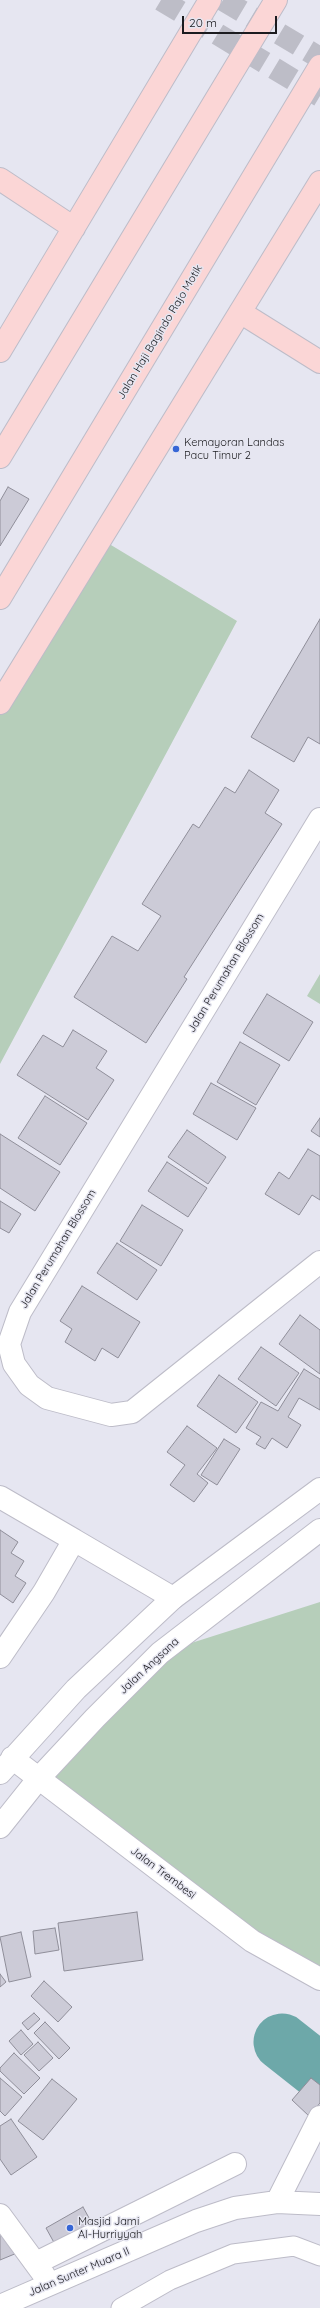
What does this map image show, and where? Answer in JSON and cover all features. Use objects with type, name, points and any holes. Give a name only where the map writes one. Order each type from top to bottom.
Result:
[{"type":"main road","points":[[0,351],[210,0]]},
{"type":"main road","points":[[0,457],[276,0]]},
{"type":"main road","name":"Jalan Haji Bagindo Rajo Motik","points":[[0,598],[320,66]]},
{"type":"main road","points":[[0,179],[74,228]]},
{"type":"main road","points":[[0,703],[320,182]]},
{"type":"main road","points":[[240,312],[320,362]]},
{"type":"street","name":"Jalan Perumahan Blossom","points":[[320,819],[20,1312],[9,1344],[14,1364],[29,1385],[47,1398],[110,1415],[132,1412],[320,1262]]},
{"type":"street","points":[[6,1766],[76,1689],[173,1598],[320,1489]]},
{"type":"street","points":[[0,1497],[173,1598]]},
{"type":"street","name":"Jalan Angsana","points":[[0,1827],[40,1778],[102,1710],[160,1653],[214,1609],[320,1530]]},
{"type":"street","points":[[0,1657],[44,1592],[74,1540]]},
{"type":"street","name":"Jalan Trembesi","points":[[6,1766],[40,1778],[252,1940],[320,1979]]},
{"type":"street","points":[[277,2202],[320,2117]]},
{"type":"street","points":[[36,2263],[235,2164]]},
{"type":"street","name":"Jalan Sunter Muara II","points":[[0,2306],[196,2221],[235,2208],[277,2202],[320,2204]]},
{"type":"street","points":[[0,2215],[51,2284]]},
{"type":"lane","points":[[121,2308],[170,2280],[233,2254],[294,2246],[320,2256]]},
{"type":"green space","points":[[101,539],[237,621],[0,1064],[0,702]]},
{"type":"green space","points":[[320,974],[320,1004],[307,996]]},
{"type":"green space","points":[[320,1602],[320,1979],[39,1778],[160,1653]]},
{"type":"building","points":[[8,487],[29,499],[0,546],[0,501]]},
{"type":"building","points":[[320,619],[320,744],[308,737],[294,762],[251,737]]},
{"type":"building","points":[[249,770],[279,790],[265,813],[282,824],[184,977],[187,979],[146,1043],[74,997],[112,936],[138,951],[161,916],[142,904],[193,824],[199,828],[225,787],[235,793]]},
{"type":"building","points":[[267,994],[313,1022],[289,1061],[243,1033]]},
{"type":"building","points":[[73,1030],[107,1051],[96,1068],[114,1080],[88,1120],[17,1075],[43,1035],[63,1047]]},
{"type":"building","points":[[240,1042],[280,1065],[256,1105],[217,1082]]},
{"type":"building","points":[[211,1083],[256,1108],[237,1140],[193,1114]]},
{"type":"building","points":[[45,1096],[87,1123],[60,1165],[18,1138]]},
{"type":"building","points":[[320,1118],[320,1137],[311,1131]]},
{"type":"building","points":[[187,1130],[226,1157],[208,1184],[168,1157]]},
{"type":"building","points":[[0,1134],[60,1172],[35,1211],[0,1188]]},
{"type":"building","points":[[308,1149],[320,1156],[320,1200],[312,1195],[299,1215],[265,1194],[279,1172],[289,1179]]},
{"type":"building","points":[[167,1162],[207,1188],[188,1217],[148,1191]]},
{"type":"building","points":[[0,1201],[21,1214],[9,1233],[0,1228]]},
{"type":"building","points":[[142,1205],[183,1230],[161,1266],[120,1241]]},
{"type":"building","points":[[117,1243],[157,1270],[137,1300],[97,1273]]},
{"type":"building","points":[[82,1286],[140,1322],[118,1358],[102,1348],[95,1361],[65,1342],[72,1329],[60,1321]]},
{"type":"building","points":[[300,1315],[320,1330],[320,1374],[279,1344]]},
{"type":"building","points":[[261,1347],[299,1373],[276,1406],[238,1379]]},
{"type":"building","points":[[304,1369],[320,1379],[320,1410],[299,1398],[288,1417],[301,1425],[287,1448],[272,1438],[265,1449],[256,1444],[261,1437],[246,1428],[261,1402],[278,1411]]},
{"type":"building","points":[[219,1375],[258,1402],[236,1433],[197,1406]]},
{"type":"building","points":[[187,1426],[217,1448],[197,1474],[208,1483],[194,1502],[170,1485],[185,1465],[167,1452]]},
{"type":"building","points":[[224,1439],[240,1449],[217,1485],[201,1475]]},
{"type":"building","points":[[0,1530],[18,1542],[11,1553],[24,1561],[15,1576],[26,1583],[13,1603],[0,1594]]},
{"type":"building","points":[[137,1912],[143,1960],[64,1971],[58,1923]]},
{"type":"building","points":[[55,1928],[59,1950],[35,1954],[33,1931]]},
{"type":"building","points":[[21,1932],[31,1977],[9,1982],[0,1937]]},
{"type":"building","points":[[0,1974],[6,1982],[0,1987]]},
{"type":"building","points":[[44,1981],[72,2007],[58,2022],[31,1996]]},
{"type":"building","points":[[34,2013],[40,2019],[28,2030],[22,2023]]},
{"type":"building","points":[[45,2022],[70,2048],[59,2059],[34,2033]]},
{"type":"building","points":[[21,2030],[33,2044],[21,2055],[9,2041]]},
{"type":"building","points":[[38,2042],[53,2058],[39,2071],[24,2055]]},
{"type":"building","points":[[14,2053],[40,2078],[24,2094],[0,2071],[0,2068]]},
{"type":"building","points":[[0,2078],[22,2097],[5,2116],[0,2111]]},
{"type":"building","points":[[311,2078],[320,2085],[320,2103],[309,2116],[292,2100]]},
{"type":"building","points":[[52,2079],[77,2099],[43,2140],[18,2121]]},
{"type":"building","points":[[11,2119],[37,2157],[11,2175],[0,2159],[0,2126]]},
{"type":"building","name":"Masjid Jami Al-Hurriyyah","points":[[83,2207],[94,2227],[57,2248],[46,2228]]},
{"type":"building","points":[[0,2233],[17,2253],[0,2260]]},
{"type":"waterway","points":[[282,2042],[320,2072]]},
{"type":"tunnel","points":[[161,0],[320,96]]},
{"type":"tunnel","points":[[223,0],[320,58]]},
{"type":"place","name":"Kemayoran Landas Pacu Timur 2","points":[[176,449]]},
{"type":"place","name":"Masjid Jami Al-Hurriyyah","points":[[70,2228]]}]
